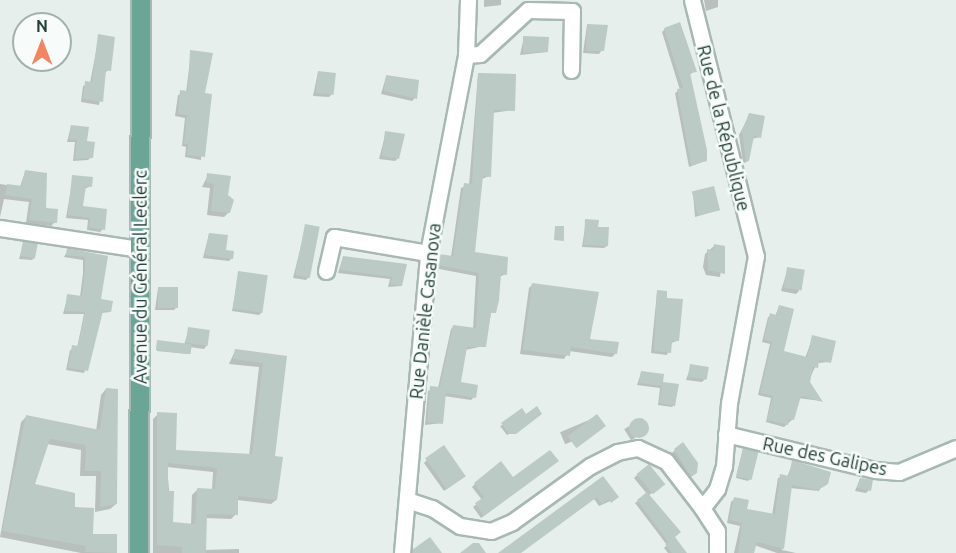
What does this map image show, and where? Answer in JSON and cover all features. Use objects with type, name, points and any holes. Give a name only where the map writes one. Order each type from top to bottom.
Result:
[{"type":"main road","name":"Avenue du Général Leclerc","points":[[139,553],[141,0]]},
{"type":"street","name":"Rue Danièle Casanova","points":[[402,553],[428,254],[466,55],[468,0]]},
{"type":"street","name":"Rue de la République","points":[[692,0],[756,256],[726,434]]},
{"type":"street","points":[[466,55],[480,54],[528,10],[572,11],[571,70]]},
{"type":"street","points":[[0,228],[139,249]]},
{"type":"street","points":[[326,271],[334,237],[428,254]]},
{"type":"street","points":[[702,508],[717,489],[724,466],[726,434]]},
{"type":"street","name":"Rue des Galipes","points":[[726,434],[875,470],[899,472],[956,448]]},
{"type":"street","points":[[407,500],[432,508],[460,526],[491,531],[512,522],[590,466],[616,452],[638,448],[666,461],[702,508],[717,531],[717,553]]},
{"type":"building","points":[[680,22],[697,72],[690,73],[707,150],[707,161],[691,165],[677,89],[683,88],[664,28]]},
{"type":"building","points":[[587,24],[608,25],[604,51],[586,51]]},
{"type":"building","points":[[98,34],[115,37],[111,71],[106,70],[103,102],[83,99],[85,81],[92,82]]},
{"type":"building","points":[[523,36],[549,37],[548,52],[523,53]]},
{"type":"building","points":[[190,50],[213,53],[205,93],[212,94],[205,157],[187,155],[188,144],[184,144],[187,115],[178,114],[180,90],[188,91]]},
{"type":"building","points":[[318,71],[336,73],[334,95],[316,93]]},
{"type":"building","points":[[478,73],[516,74],[515,111],[494,110],[491,177],[483,176],[475,252],[508,257],[507,275],[501,274],[499,300],[496,313],[491,313],[486,347],[467,347],[461,382],[478,385],[476,398],[446,393],[443,424],[427,422],[430,386],[440,387],[453,325],[476,328],[479,273],[437,265],[438,254],[453,256],[464,183],[472,184]]},
{"type":"building","points":[[386,75],[419,80],[417,99],[384,91]]},
{"type":"building","points":[[749,113],[765,116],[761,138],[754,136],[749,161],[746,161],[742,131]]},
{"type":"building","points":[[71,125],[89,127],[87,141],[95,142],[93,158],[75,159],[77,140],[69,139]]},
{"type":"building","points":[[385,131],[405,134],[399,159],[382,156]]},
{"type":"building","points":[[25,170],[47,173],[46,208],[58,209],[57,223],[29,220],[32,199],[5,195],[7,184],[22,186]]},
{"type":"building","points":[[207,173],[231,176],[228,195],[234,200],[230,213],[211,211],[214,184],[206,183]]},
{"type":"building","points":[[72,175],[93,177],[92,187],[86,186],[83,206],[107,209],[105,230],[89,227],[90,218],[68,215]]},
{"type":"building","points":[[714,186],[720,210],[698,216],[692,192]]},
{"type":"building","points":[[585,219],[599,220],[598,227],[609,227],[608,246],[584,245]]},
{"type":"building","points":[[305,224],[320,227],[310,278],[295,275]]},
{"type":"building","points":[[555,226],[564,226],[564,241],[554,240]]},
{"type":"building","points":[[209,233],[228,235],[226,250],[234,251],[233,259],[205,255]]},
{"type":"building","points":[[23,241],[38,244],[35,259],[20,256]]},
{"type":"building","points":[[714,244],[725,246],[725,274],[708,270],[707,249],[713,250]]},
{"type":"building","points":[[67,248],[108,256],[101,299],[113,301],[111,312],[103,311],[88,371],[68,368],[72,345],[78,346],[85,312],[65,311],[67,294],[82,296],[85,257],[66,255]]},
{"type":"building","points":[[343,256],[407,264],[402,286],[390,284],[392,277],[340,270]]},
{"type":"building","points":[[787,267],[805,270],[801,291],[784,288]]},
{"type":"building","points":[[238,271],[268,275],[262,313],[233,309]]},
{"type":"building","points":[[532,283],[599,292],[590,339],[619,342],[617,354],[571,347],[570,356],[523,350]]},
{"type":"building","points":[[158,287],[178,287],[178,308],[158,308]]},
{"type":"building","points":[[657,290],[667,291],[667,298],[683,299],[679,341],[672,341],[671,353],[654,351]]},
{"type":"building","points":[[779,305],[794,309],[784,351],[807,357],[812,335],[836,341],[831,363],[819,360],[818,368],[813,367],[810,382],[823,402],[801,396],[794,420],[789,419],[788,425],[767,420],[773,396],[760,393],[772,342],[764,340],[770,313],[776,315]]},
{"type":"building","points":[[188,327],[210,330],[208,346],[186,343]]},
{"type":"building","points":[[157,340],[192,344],[191,354],[156,350]]},
{"type":"building","points":[[235,349],[287,356],[275,456],[283,457],[277,500],[238,496],[238,515],[207,514],[206,553],[182,553],[182,547],[157,545],[157,412],[177,413],[176,450],[252,454],[263,363],[233,359]],"holes":[[[168,463],[217,468],[215,489],[197,488],[195,524],[173,522],[174,491],[168,491]]]},
{"type":"building","points":[[690,364],[709,367],[707,380],[688,377]]},
{"type":"building","points":[[641,371],[664,374],[663,382],[679,384],[675,406],[659,403],[662,386],[639,383]]},
{"type":"building","points":[[106,388],[118,389],[117,504],[100,507],[101,471],[85,471],[86,445],[50,439],[35,484],[75,493],[75,507],[94,508],[93,534],[117,534],[117,553],[85,552],[86,546],[2,531],[26,415],[100,430]]},
{"type":"building","points":[[537,406],[542,414],[516,434],[509,434],[501,423],[522,408],[526,414]]},
{"type":"building","points":[[597,414],[606,426],[576,448],[567,436]]},
{"type":"building","points":[[639,418],[646,421],[649,428],[646,435],[639,438],[632,435],[629,428],[632,421]]},
{"type":"building","points":[[683,442],[698,463],[697,473],[691,477],[674,449]]},
{"type":"building","points":[[444,445],[466,476],[447,489],[425,458]]},
{"type":"building","points":[[743,448],[759,452],[752,480],[736,476]]},
{"type":"building","points":[[550,450],[559,461],[484,516],[475,503],[484,497],[474,483],[501,461],[513,477]]},
{"type":"building","points":[[792,460],[831,472],[828,484],[818,490],[792,485],[784,549],[757,542],[754,553],[738,553],[742,523],[729,520],[734,497],[749,500],[747,509],[775,514],[780,474],[789,476]]},
{"type":"building","points":[[649,464],[665,484],[653,494],[637,474]]},
{"type":"building","points":[[603,476],[619,497],[611,503],[609,499],[602,504],[597,497],[521,553],[498,553]]},
{"type":"building","points":[[860,478],[873,480],[871,491],[857,488]]},
{"type":"building","points":[[647,492],[681,532],[675,537],[687,553],[672,553],[665,544],[668,542],[637,500]]},
{"type":"building","points":[[430,537],[442,553],[412,553],[412,550]]},
{"type":"building","points":[[473,543],[479,543],[486,553],[460,553]]}]
